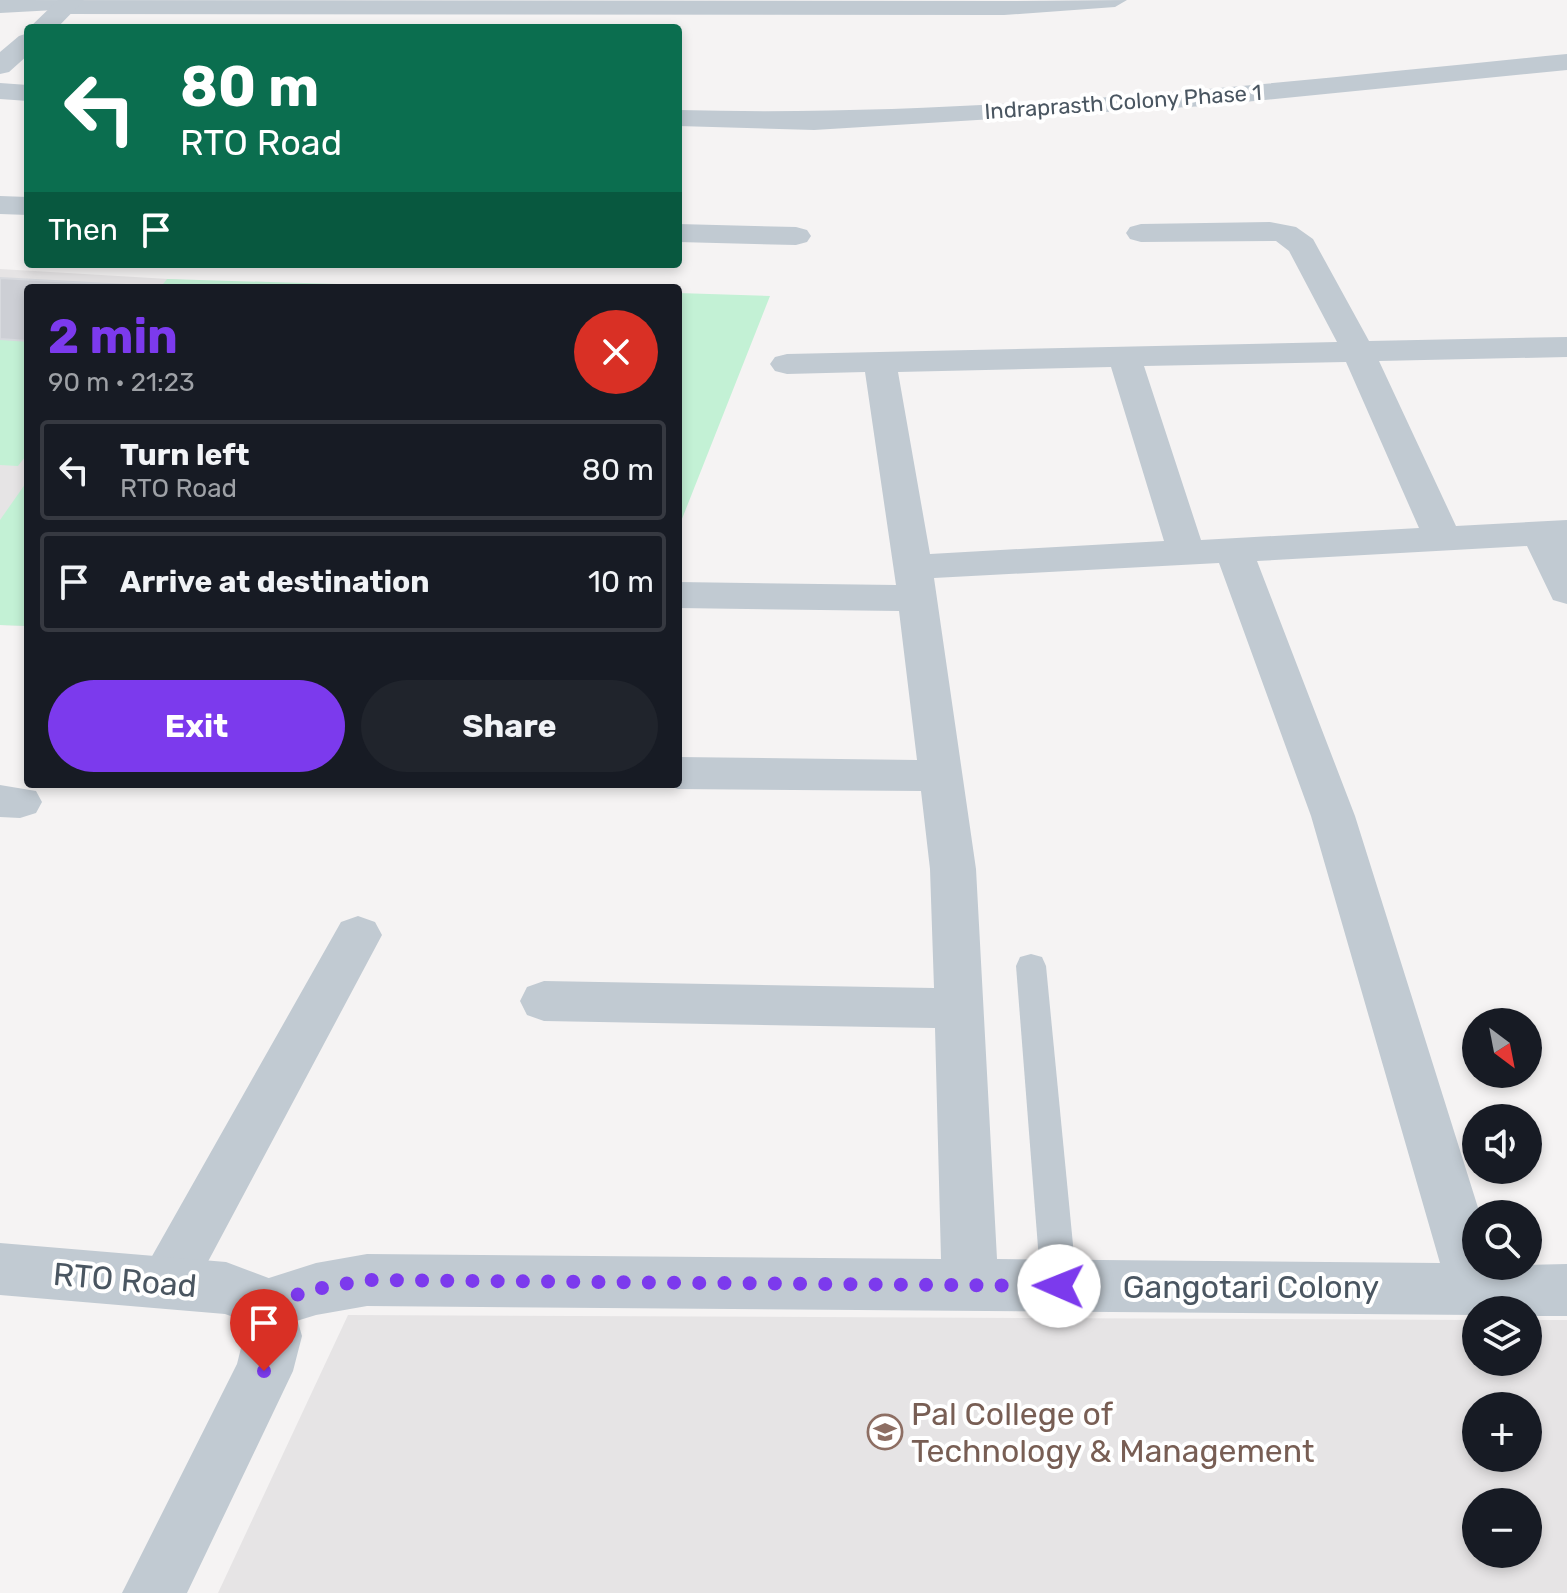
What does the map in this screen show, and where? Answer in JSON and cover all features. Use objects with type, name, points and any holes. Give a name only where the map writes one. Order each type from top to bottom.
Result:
[{"type":"street","points":[[0,6],[69,3],[1004,8],[1115,0]]},
{"type":"street","points":[[46,24],[69,3]]},
{"type":"street","points":[[0,66],[24,45]]},
{"type":"street","name":"Indraprasth Colony Phase 1","points":[[682,118],[814,122],[1173,100],[1567,62]]},
{"type":"street","points":[[0,91],[24,93]]},
{"type":"street","points":[[0,205],[24,206]]},
{"type":"street","points":[[682,233],[796,236]]},
{"type":"street","points":[[1141,233],[1285,233],[1302,246],[1358,351],[1443,539]]},
{"type":"street","points":[[787,364],[1567,347]]},
{"type":"street","points":[[1124,356],[1186,551]]},
{"type":"street","points":[[880,362],[915,582],[953,869],[970,1285]]},
{"type":"street","points":[[682,595],[915,582],[1186,551],[1553,532],[1567,591]]},
{"type":"street","points":[[1233,549],[1333,816],[1475,1288]]},
{"type":"street","points":[[682,773],[941,776]]},
{"type":"street","points":[[167,1283],[358,935]]},
{"type":"street","points":[[544,1001],[959,1008]]},
{"type":"street","name":"RTO Road","points":[[0,1269],[226,1288],[267,1304]]},
{"type":"street","name":"Gangotari Colony","points":[[267,1304],[316,1289],[367,1280],[1567,1290]]},
{"type":"street","points":[[154,1593],[264,1371],[273,1336],[267,1304]]},
{"type":"lane","points":[[1031,966],[1059,1286]]},
{"type":"shaded area","points":[[0,269],[303,284],[24,284],[24,626],[0,625]]},
{"type":"shaded area","name":"Pal College of Technology & Management","points":[[348,1315],[1462,1320],[1462,1376],[1542,1376],[1542,1320],[1567,1320],[1567,1593],[218,1593]]},
{"type":"green space","points":[[167,279],[335,284],[163,284]]},
{"type":"green space","points":[[682,293],[770,296],[682,519]]},
{"type":"green space","points":[[0,339],[24,341],[24,458],[18,466],[0,465]]},
{"type":"green space","points":[[24,486],[24,626],[0,625],[0,520]]},
{"type":"building","points":[[0,278],[109,284],[24,284],[24,341],[0,339]]},
{"type":"place","name":"Pal College of Technology & Management","points":[[885,1432]]},
{"type":"route","points":[[264,1371],[273,1336],[267,1304],[316,1289],[367,1280],[1059,1286]]}]
